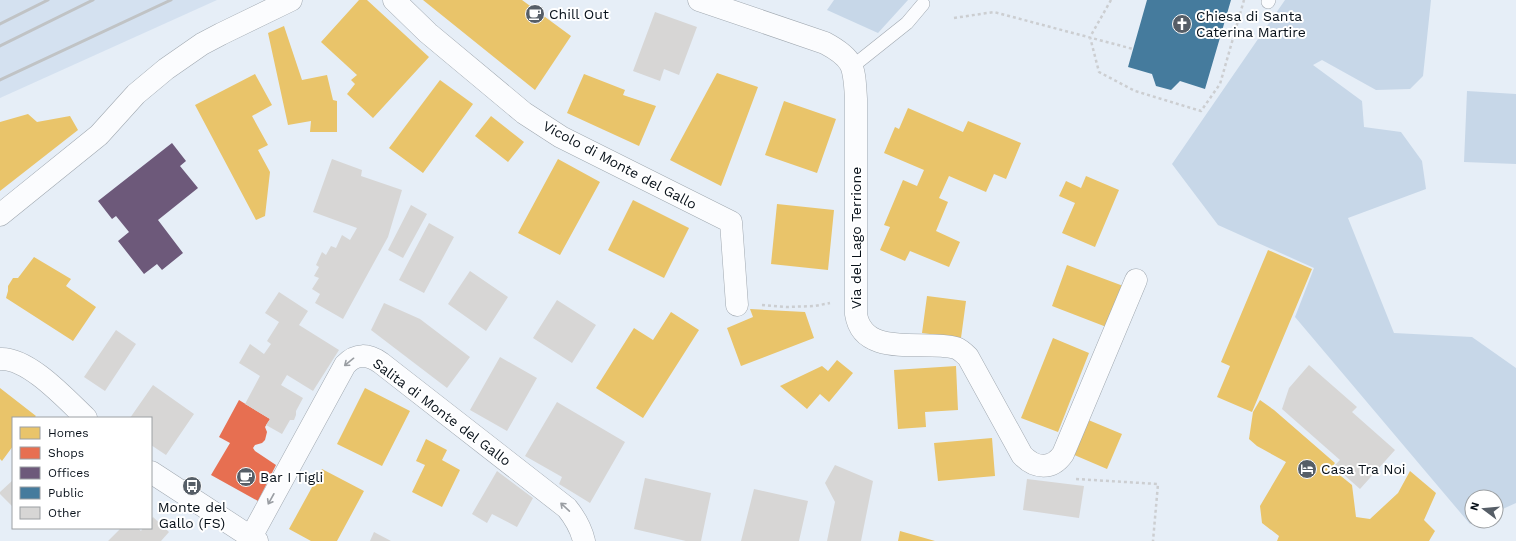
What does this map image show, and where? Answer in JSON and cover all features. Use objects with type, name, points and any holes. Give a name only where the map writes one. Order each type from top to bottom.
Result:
[{"type":"street","points":[[0,215],[99,134],[136,94],[166,69],[215,37],[291,0]]},
{"type":"street","name":"Vicolo di Monte del Gallo","points":[[394,0],[428,33],[524,113],[542,125],[561,137],[731,222],[737,305]]},
{"type":"street","points":[[699,0],[826,43],[846,56],[852,66]]},
{"type":"street","name":"Via del Lago Terrione","points":[[852,66],[856,99],[856,314],[862,332],[870,338],[886,343],[950,347],[963,352],[968,357],[1022,455],[1030,462],[1038,466],[1048,466],[1058,461],[1065,449],[1136,280]]},
{"type":"street","name":"Salita di Monte del Gallo","points":[[254,539],[345,365],[349,361],[363,355],[373,358],[381,363],[566,508],[577,522],[584,541]]},
{"type":"street","points":[[0,359],[6,358],[20,363],[32,370],[85,417]]},
{"type":"street","points":[[152,473],[254,539]]},
{"type":"lane","points":[[852,66],[907,22],[923,4]]},
{"type":"path","points":[[1111,0],[1090,37],[1099,72],[1135,91],[1201,111],[1220,84],[1244,0]]},
{"type":"path","points":[[954,18],[994,12],[1133,49]]},
{"type":"path","points":[[737,305],[815,306],[856,299]]},
{"type":"path","points":[[1070,479],[1158,484],[1153,541]]},
{"type":"shaded area","points":[[0,0],[217,0],[0,98]]},
{"type":"shaded area","points":[[834,0],[908,0],[878,33],[827,10]]},
{"type":"shaded area","points":[[1285,0],[1431,0],[1423,76],[1410,89],[1376,90],[1322,60],[1313,65],[1362,101],[1364,127],[1401,132],[1422,161],[1426,189],[1348,218],[1394,333],[1472,337],[1516,368],[1516,503],[1504,508],[1504,489],[1464,489],[1464,517],[1295,317],[1314,268],[1218,225],[1172,164]]},
{"type":"shaded area","points":[[1467,91],[1516,94],[1516,164],[1464,162]]},
{"type":"building: Homes","points":[[359,0],[367,0],[429,57],[373,118],[347,94],[355,84],[351,80],[357,75],[321,42]]},
{"type":"building: Homes","points":[[423,0],[522,0],[571,36],[535,90]]},
{"type":"building: Homes","points":[[284,26],[302,80],[327,75],[333,100],[337,101],[337,132],[310,132],[311,121],[288,125],[268,33]]},
{"type":"building: Homes","points":[[717,73],[758,87],[721,186],[670,160]]},
{"type":"building: Homes","points":[[255,74],[272,105],[252,116],[268,145],[258,150],[270,172],[265,216],[256,220],[195,105]]},
{"type":"building: Homes","points":[[584,74],[625,90],[623,95],[656,106],[639,146],[567,113]]},
{"type":"building: Homes","points":[[440,80],[473,104],[423,173],[389,148]]},
{"type":"building: Homes","points":[[784,101],[836,119],[817,173],[765,155]]},
{"type":"building: Homes","points":[[908,108],[963,132],[968,121],[1021,143],[1006,179],[994,174],[986,192],[949,176],[939,198],[948,202],[936,231],[960,242],[949,267],[910,251],[905,261],[880,250],[890,227],[884,225],[903,180],[917,186],[924,170],[884,153],[895,127],[899,129]]},
{"type":"building: Homes","points":[[28,114],[37,122],[70,116],[78,130],[0,191],[0,122]]},
{"type":"building: Homes","points":[[491,116],[524,142],[508,162],[475,136]]},
{"type":"building: Homes","points":[[558,159],[600,182],[560,255],[518,233]]},
{"type":"building: Homes","points":[[1086,176],[1119,190],[1095,247],[1062,233],[1075,203],[1059,196],[1066,181],[1081,188]]},
{"type":"building: Homes","points":[[633,200],[689,228],[664,278],[608,250]]},
{"type":"building: Homes","points":[[777,204],[834,210],[828,270],[771,264]]},
{"type":"building: Homes","points":[[1268,250],[1312,269],[1252,412],[1217,397],[1230,366],[1221,362]]},
{"type":"building: Homes","points":[[34,257],[71,279],[66,286],[96,307],[73,341],[6,298],[8,286],[13,278],[18,278]]},
{"type":"building: Homes","points":[[1067,265],[1126,287],[1109,328],[1052,306]]},
{"type":"building: Homes","points":[[927,296],[966,301],[961,338],[922,333]]},
{"type":"building: Homes","points":[[750,309],[805,312],[814,338],[741,366],[727,328],[753,317]]},
{"type":"building: Homes","points":[[671,312],[699,330],[643,418],[596,388],[634,328],[653,340]]},
{"type":"building: Homes","points":[[1053,338],[1089,353],[1058,432],[1021,418]]},
{"type":"building: Homes","points":[[837,360],[853,373],[829,402],[820,394],[807,409],[780,386],[822,366],[828,371]]},
{"type":"building: Homes","points":[[956,366],[958,410],[925,412],[926,427],[898,429],[894,370]]},
{"type":"building: Homes","points":[[0,388],[36,416],[12,417],[12,447],[2,461],[0,459]]},
{"type":"building: Homes","points":[[365,388],[410,411],[382,466],[337,444]]},
{"type":"building: Homes","name":"Casa Tra Noi","points":[[1260,400],[1274,410],[1335,463],[1331,468],[1352,485],[1356,517],[1370,519],[1398,493],[1410,471],[1436,493],[1424,520],[1435,531],[1429,541],[1277,541],[1279,536],[1262,523],[1260,506],[1286,462],[1257,446],[1249,439],[1253,412]]},
{"type":"building: Homes","points":[[1086,419],[1122,434],[1107,469],[1072,454]]},
{"type":"building: Homes","points":[[992,438],[995,476],[938,481],[934,443]]},
{"type":"building: Homes","points":[[426,439],[447,450],[442,460],[460,470],[442,507],[412,492],[425,465],[416,461]]},
{"type":"building: Homes","points":[[322,469],[364,491],[337,541],[311,541],[289,529]]},
{"type":"building: Homes","points":[[900,531],[935,541],[898,541]]},
{"type":"building: Shops","points":[[239,400],[270,419],[265,427],[267,432],[265,440],[262,443],[255,445],[253,448],[255,451],[276,465],[258,501],[211,475],[230,443],[219,437]]},
{"type":"building: Offices","points":[[172,143],[186,161],[180,166],[198,188],[158,220],[183,253],[162,270],[157,264],[144,274],[118,241],[129,232],[116,216],[112,219],[98,201]]},
{"type":"building: Public","name":"Chiesa di Santa Caterina Martire","points":[[1147,0],[1231,0],[1205,89],[1180,81],[1171,90],[1156,86],[1152,74],[1128,67]]},
{"type":"building: Other","points":[[655,12],[697,27],[679,75],[664,69],[660,81],[633,71]]},
{"type":"building: Other","points":[[332,159],[362,170],[361,176],[402,190],[388,237],[343,319],[315,303],[320,294],[312,289],[319,278],[314,276],[319,267],[316,265],[322,252],[326,255],[331,246],[336,248],[342,235],[350,240],[357,228],[313,212]]},
{"type":"building: Other","points":[[411,205],[427,214],[403,258],[388,250]]},
{"type":"building: Other","points":[[429,223],[454,237],[424,293],[399,280]]},
{"type":"building: Other","points":[[470,271],[508,297],[486,331],[448,304]]},
{"type":"building: Other","points":[[279,292],[308,311],[299,325],[339,350],[313,391],[287,375],[281,385],[303,398],[296,411],[294,420],[290,420],[282,434],[266,425],[270,419],[245,404],[260,376],[239,363],[250,344],[264,354],[271,344],[267,341],[279,322],[265,313]]},
{"type":"building: Other","points":[[557,300],[596,325],[572,363],[533,338]]},
{"type":"building: Other","points":[[384,303],[420,319],[470,357],[447,388],[371,330]]},
{"type":"building: Other","points":[[116,330],[136,344],[105,391],[84,377]]},
{"type":"building: Other","points":[[500,357],[537,378],[507,431],[470,410]]},
{"type":"building: Other","points":[[1309,365],[1357,407],[1352,412],[1395,450],[1360,489],[1334,466],[1340,460],[1282,409],[1289,388]]},
{"type":"building: Other","points":[[153,385],[194,414],[166,455],[152,446],[152,417],[131,417]]},
{"type":"building: Other","points":[[557,402],[625,442],[590,503],[559,484],[562,477],[525,456]]},
{"type":"building: Other","points":[[835,465],[873,481],[861,541],[827,541],[835,502],[825,483]]},
{"type":"building: Other","points":[[497,471],[533,498],[517,527],[492,514],[487,523],[472,514]]},
{"type":"building: Other","points":[[645,478],[711,493],[701,541],[686,541],[634,529]]},
{"type":"building: Other","points":[[1027,479],[1084,486],[1079,518],[1023,510]]},
{"type":"building: Other","points":[[12,481],[12,506],[0,494],[0,492]]},
{"type":"building: Other","points":[[754,489],[808,501],[799,541],[741,541]]},
{"type":"building: Other","points":[[153,517],[169,532],[161,541],[108,541],[120,529],[139,529],[141,531],[142,529],[152,529]]},
{"type":"building: Other","points":[[374,532],[391,541],[370,541]]},
{"type":"railway","points":[[0,24],[48,0]]},
{"type":"railway","points":[[0,46],[93,0]]},
{"type":"railway","points":[[0,80],[171,0]]},
{"type":"place","name":"Chill Out","points":[[535,14]]},
{"type":"place","name":"Chiesa di Santa Caterina Martire","points":[[1182,24]]},
{"type":"place","name":"Casa Tra Noi","points":[[1307,469]]},
{"type":"place","name":"Bar I Tigli","points":[[246,477]]},
{"type":"place","name":"Monte del Gallo (FS)","points":[[192,486]]}]
